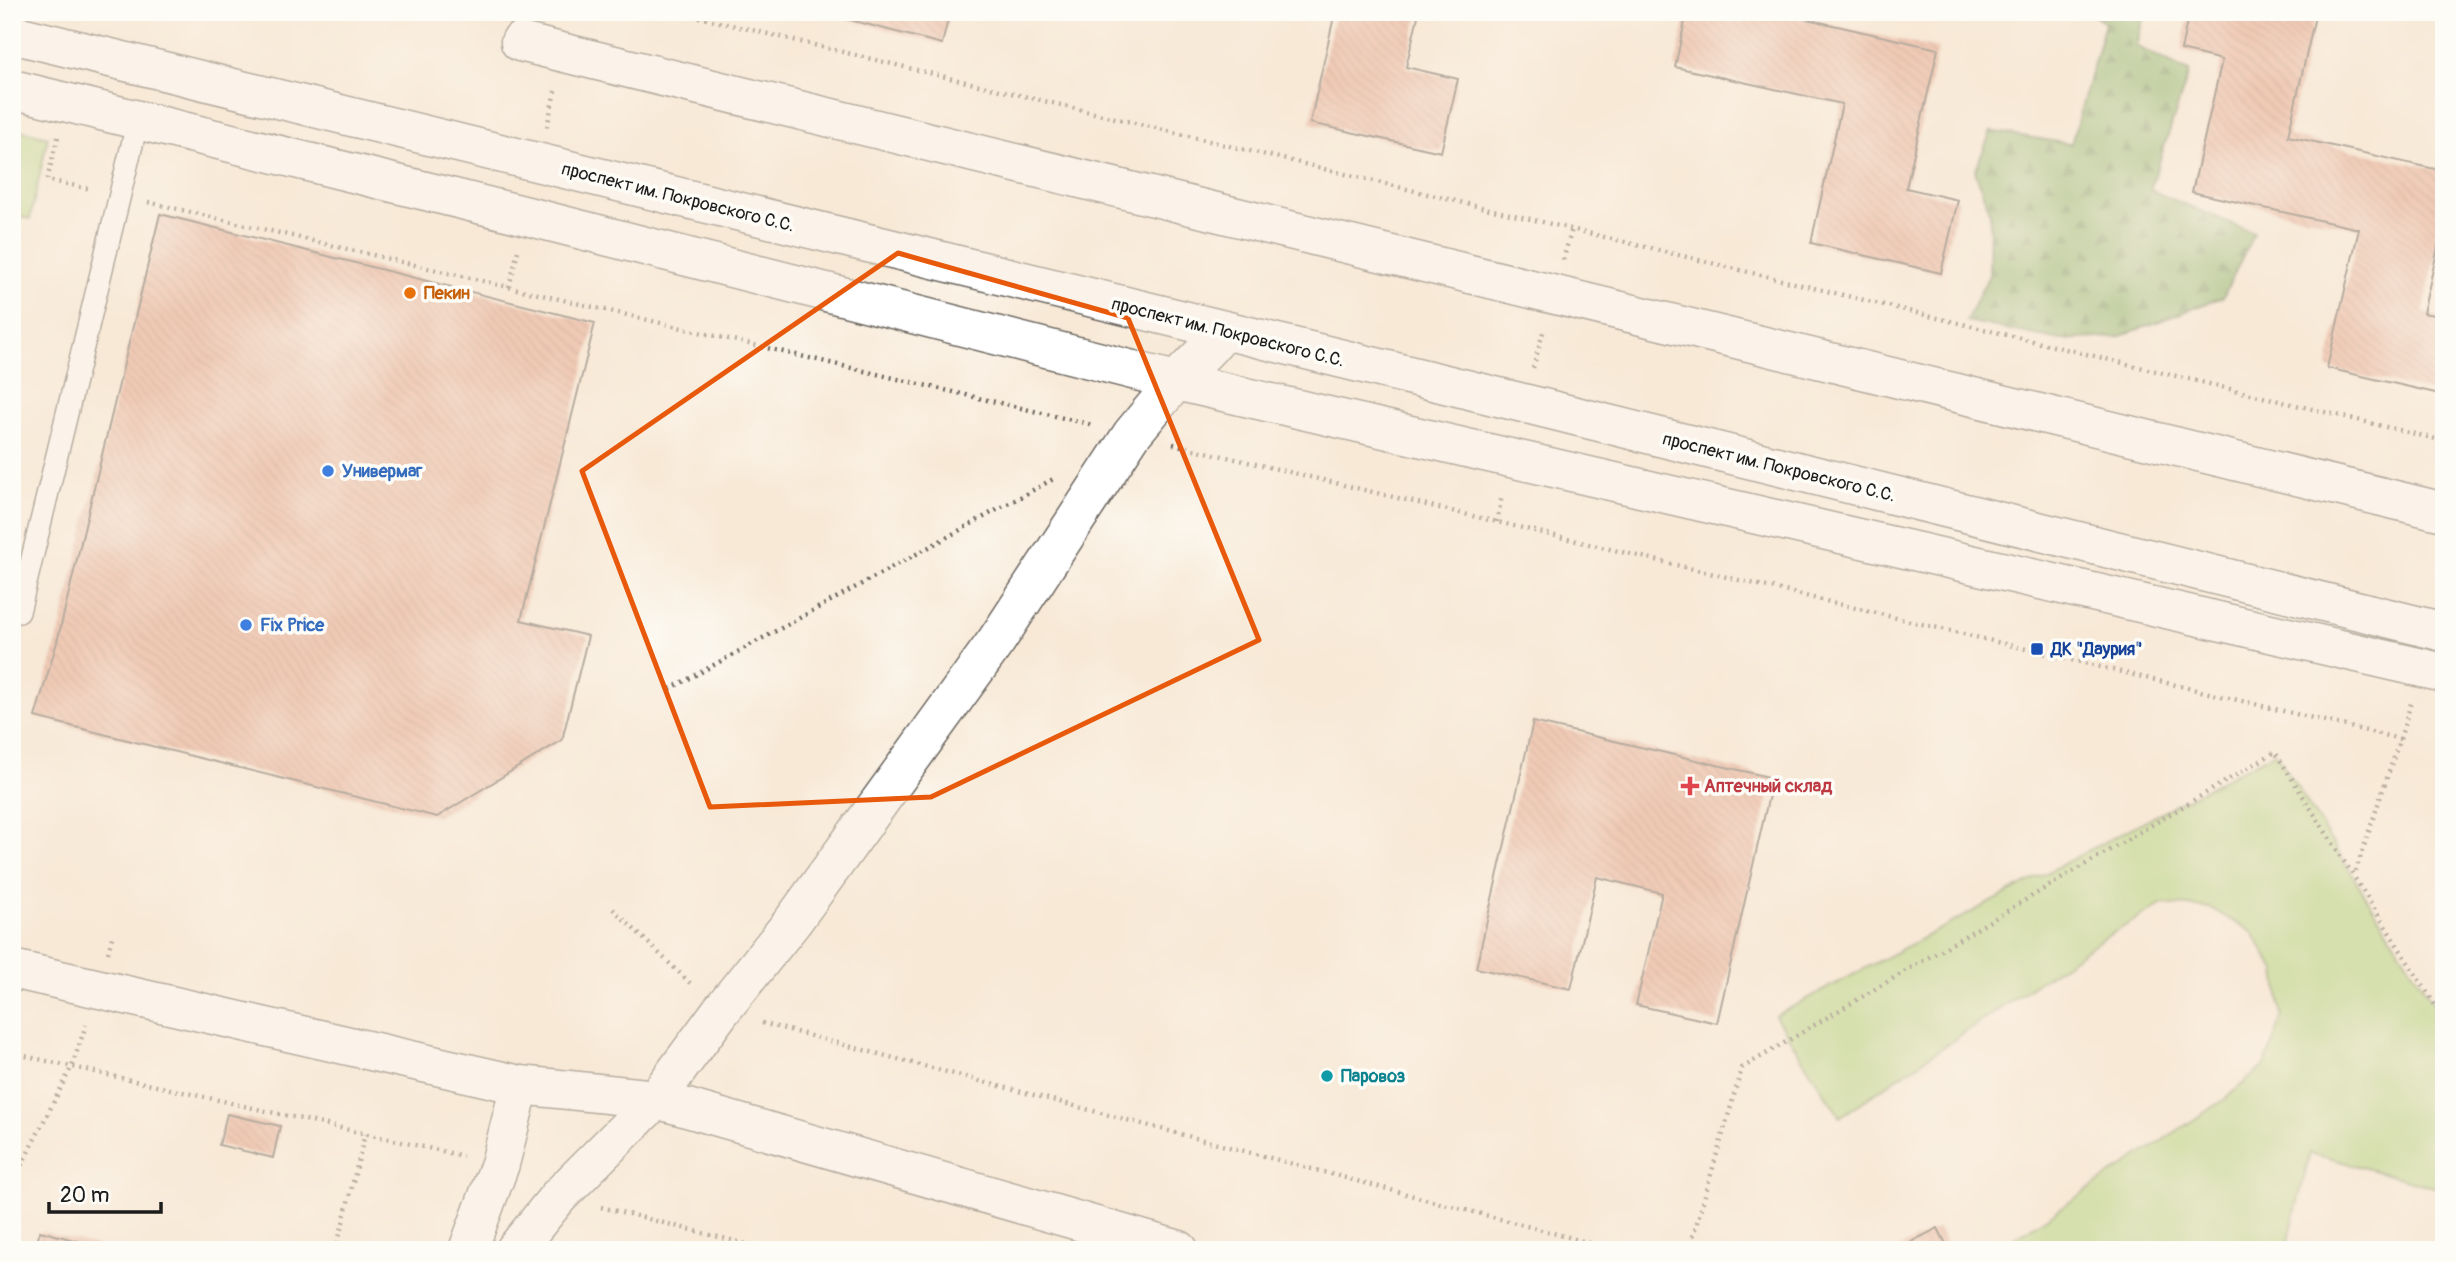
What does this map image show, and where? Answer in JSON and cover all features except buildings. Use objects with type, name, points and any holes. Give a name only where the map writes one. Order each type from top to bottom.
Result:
[{"type":"main road","name":"проспект им. Покровского С.С.","points":[[12,34],[2444,632]]},
{"type":"main road","points":[[520,42],[2444,512]]},
{"type":"main road","points":[[12,89],[1176,381],[2444,673]]},
{"type":"main road","points":[[515,1250],[558,1197],[656,1099],[720,1012],[793,921],[997,640],[1132,434],[1176,381],[1225,331]]},
{"type":"main road","points":[[12,969],[520,1084],[656,1099],[1179,1250]]},
{"type":"main road","points":[[468,1250],[500,1164],[520,1084]]},
{"type":"lane","points":[[19,612],[138,120]]},
{"type":"path","points":[[678,12],[2444,441]]},
{"type":"path","points":[[545,135],[557,85]]},
{"type":"path","points":[[59,130],[47,180],[1132,434],[2400,739],[2354,876]]},
{"type":"path","points":[[670,689],[1061,474]]},
{"type":"path","points":[[1689,1250],[1742,1068],[2275,752],[2444,1019]]},
{"type":"path","points":[[613,909],[720,1012],[1617,1250]]},
{"type":"path","points":[[12,1184],[72,1066],[99,990],[112,937]]},
{"type":"path","points":[[12,1053],[500,1164]]},
{"type":"path","points":[[335,1250],[365,1133]]},
{"type":"path","points":[[558,1197],[769,1250]]},
{"type":"highlighted area","points":[[898,253],[1128,318],[1259,640],[931,797],[710,807],[582,471]]},
{"type":"green space","points":[[2088,12],[2145,12],[2136,46],[2189,72],[2150,190],[2254,233],[2223,297],[2118,337],[2061,340],[1966,321],[1989,275],[1990,214],[1975,171],[1991,131],[2071,144],[2105,23]]},
{"type":"green space","points":[[12,128],[48,137],[30,219],[12,215]]},
{"type":"green space","points":[[2275,752],[2444,1020],[2444,1190],[2310,1153],[2286,1250],[1997,1250],[2225,1099],[2265,1065],[2282,1017],[2276,971],[2252,932],[2210,908],[2163,904],[2099,941],[1840,1117],[1775,1016]]},
{"type":"place","name":"Пекин","points":[[410,293]]},
{"type":"place","name":"Универмаг","points":[[328,471]]},
{"type":"place","name":"Fix Price","points":[[246,625]]},
{"type":"place","name":"ДК \"Даурия\"","points":[[2037,649]]},
{"type":"place","name":"Аптечный склад","points":[[1690,786]]},
{"type":"place","name":"Паровоз","points":[[1327,1076]]}]
